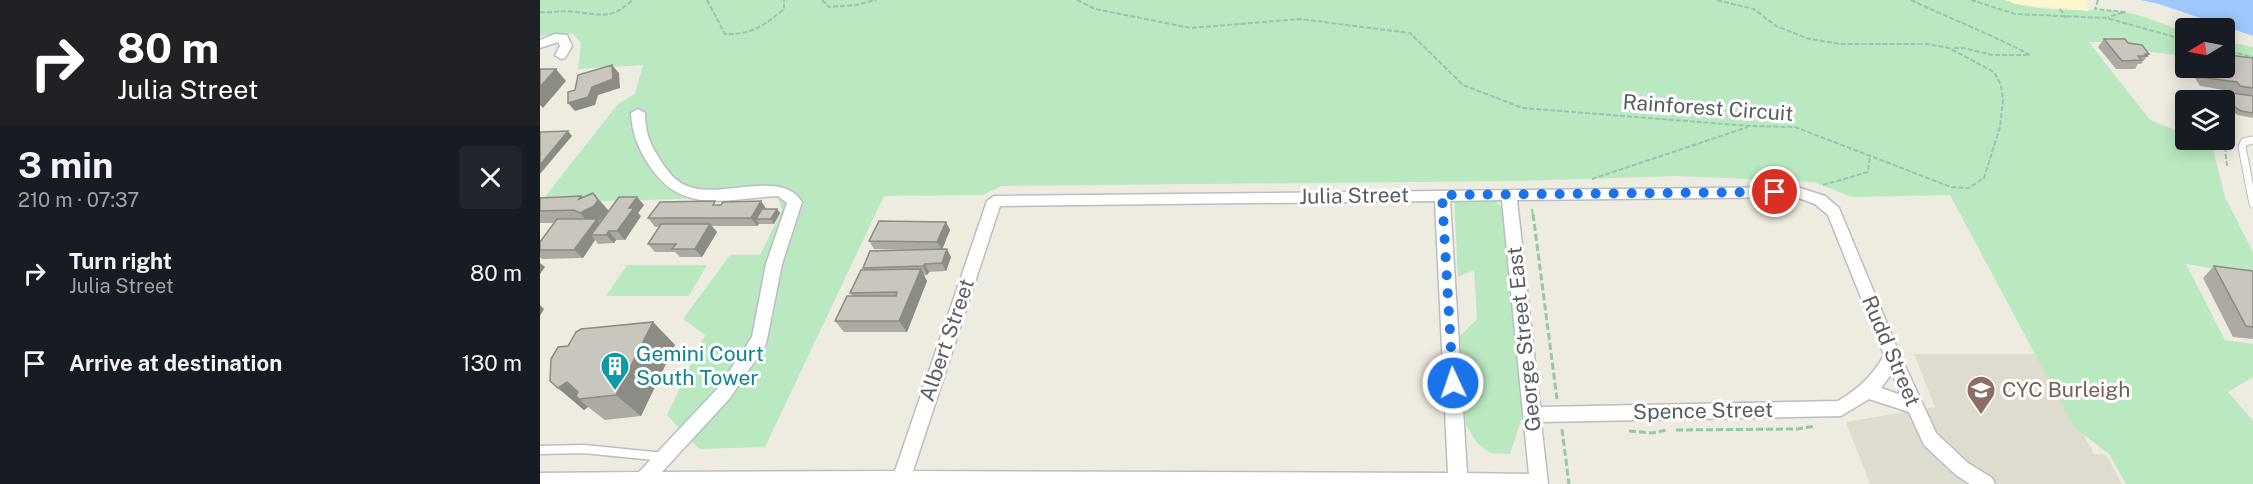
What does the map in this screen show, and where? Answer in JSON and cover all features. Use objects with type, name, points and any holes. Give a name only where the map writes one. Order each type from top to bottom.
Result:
[{"type":"street","points":[[540,44],[555,38],[564,38],[566,46],[561,55]]},
{"type":"street","points":[[638,113],[638,128],[643,145],[659,170],[681,190],[704,194],[780,191],[789,195],[795,202],[774,264],[760,339],[724,393],[667,457],[644,479]]},
{"type":"street","name":"Julia Street","points":[[994,201],[1797,192],[1820,200]]},
{"type":"street","name":"George Street East","points":[[1509,194],[1539,483]]},
{"type":"street","points":[[1442,195],[1458,482]]},
{"type":"street","name":"Rudd Street","points":[[1820,200],[1834,212],[1892,355],[1930,439],[1962,469],[1986,484]]},
{"type":"street","name":"Albert Street","points":[[900,479],[994,201]]},
{"type":"street","name":"Spence Street","points":[[1532,415],[1841,408],[1869,392],[1883,375],[1892,355]]},
{"type":"street","points":[[1869,392],[1914,406]]},
{"type":"street","points":[[540,481],[900,479],[1024,482],[1539,483]]},
{"type":"lane","points":[[2253,140],[2244,142],[2242,147],[2253,204]]},
{"type":"lane","points":[[540,450],[595,450],[667,457]]},
{"type":"path","points":[[540,12],[565,11],[603,17],[614,15],[632,0]]},
{"type":"path","points":[[707,0],[710,10],[722,20],[725,34],[738,35],[761,29],[784,9],[784,0]]},
{"type":"path","points":[[822,0],[829,7],[856,5],[876,0]]},
{"type":"path","name":"Rainforest Circuit","points":[[1077,0],[1095,9],[1191,28],[1300,19],[1410,33],[1463,85],[1522,108],[1749,126],[1795,127],[1951,187],[1969,188],[1984,178],[2000,128],[2003,100],[2001,85],[1994,72],[1949,48],[1883,43],[1858,45],[1809,39],[1776,26],[1754,9],[1716,0]]},
{"type":"path","points":[[1911,0],[1961,24],[1990,33],[2024,53],[1992,55],[1964,48],[1949,48]]},
{"type":"path","points":[[1971,0],[2015,14],[2106,18],[2175,37]]},
{"type":"path","points":[[2098,0],[2095,9],[2125,12],[2106,18]]},
{"type":"path","points":[[2060,9],[2066,18]]},
{"type":"path","points":[[2235,53],[2253,57]]},
{"type":"path","points":[[1593,178],[1749,126]]},
{"type":"path","points":[[1797,192],[1868,172],[1870,154]]},
{"type":"path","points":[[1530,194],[1569,484]]},
{"type":"shaded area","name":"CYC Burleigh","points":[[1914,354],[2040,354],[2094,454],[2106,455],[2122,484],[1870,484],[1846,422],[1935,407]]},
{"type":"green space","points":[[540,0],[2006,0],[2033,7],[2123,12],[2138,15],[2175,28],[2175,55],[2105,42],[2089,42],[2150,120],[2175,130],[2175,150],[2213,150],[2225,197],[2253,252],[2253,275],[2186,264],[2225,340],[2253,344],[2253,377],[2228,392],[2253,421],[2253,484],[2126,484],[2109,454],[2074,427],[1950,195],[1851,197],[1814,182],[1678,176],[1517,181],[1001,186],[983,195],[884,196],[765,447],[699,449],[667,415],[705,335],[683,319],[730,255],[760,255],[782,210],[777,196],[540,203],[618,104],[635,94],[643,65],[578,69],[581,43],[573,34],[540,36]]},
{"type":"green space","points":[[2235,43],[2253,47],[2253,64],[2235,61]]},
{"type":"green space","points":[[1492,198],[1506,210],[1523,379],[1522,417],[1510,454],[1490,453],[1477,443],[1466,425],[1460,336],[1477,319],[1474,270],[1458,277],[1454,199]]},
{"type":"green space","points":[[627,265],[707,265],[689,296],[606,296]]},
{"type":"sand","points":[[2006,0],[2087,0],[2088,11],[2015,4]]},
{"type":"water","points":[[2141,0],[2253,0],[2253,36],[2235,30],[2235,18],[2200,18]]},
{"type":"building","points":[[2104,39],[2125,39],[2128,43],[2142,45],[2149,54],[2138,56],[2141,60],[2122,61]]},
{"type":"building","points":[[2235,56],[2253,58],[2253,88],[2240,86],[2237,82],[2207,78],[2235,78]]},
{"type":"building","points":[[612,65],[613,79],[592,87],[588,97],[568,103],[568,92],[575,90],[578,75]]},
{"type":"building","points":[[540,69],[556,69],[540,87]]},
{"type":"building","points":[[2235,93],[2253,96],[2253,113],[2241,111],[2235,107]]},
{"type":"building","points":[[568,131],[540,165],[540,132]]},
{"type":"building","points":[[593,193],[598,200],[594,206],[580,213],[574,210],[540,211],[540,198],[581,196],[579,199]]},
{"type":"building","points":[[619,197],[637,197],[629,208],[634,208],[617,231],[609,231],[606,235],[591,235]]},
{"type":"building","points":[[715,201],[713,205],[721,205],[723,202],[761,201],[751,218],[648,218],[660,202]]},
{"type":"building","points":[[762,209],[777,209],[771,219],[756,219]]},
{"type":"building","points":[[557,219],[597,219],[574,250],[540,250],[540,242]]},
{"type":"building","points":[[879,221],[946,222],[937,242],[869,241]]},
{"type":"building","points":[[661,224],[710,224],[695,249],[672,249],[676,244],[648,244]]},
{"type":"building","points":[[947,249],[942,263],[863,268],[870,251]]},
{"type":"building","points":[[2214,266],[2253,271],[2253,327],[2246,326]]},
{"type":"building","points":[[921,269],[899,321],[835,321],[847,296],[896,296],[897,292],[850,293],[861,270]]},
{"type":"building","points":[[653,322],[616,395],[579,399],[576,396],[578,392],[567,382],[558,388],[550,381],[551,359],[558,347],[568,346],[576,332],[581,329]]},
{"type":"place","name":"Gemini Court South Tower","points":[[615,392]]},
{"type":"place","name":"CYC Burleigh","points":[[1981,416]]},
{"type":"route","points":[[1453,383],[1442,195],[1775,192]]}]
